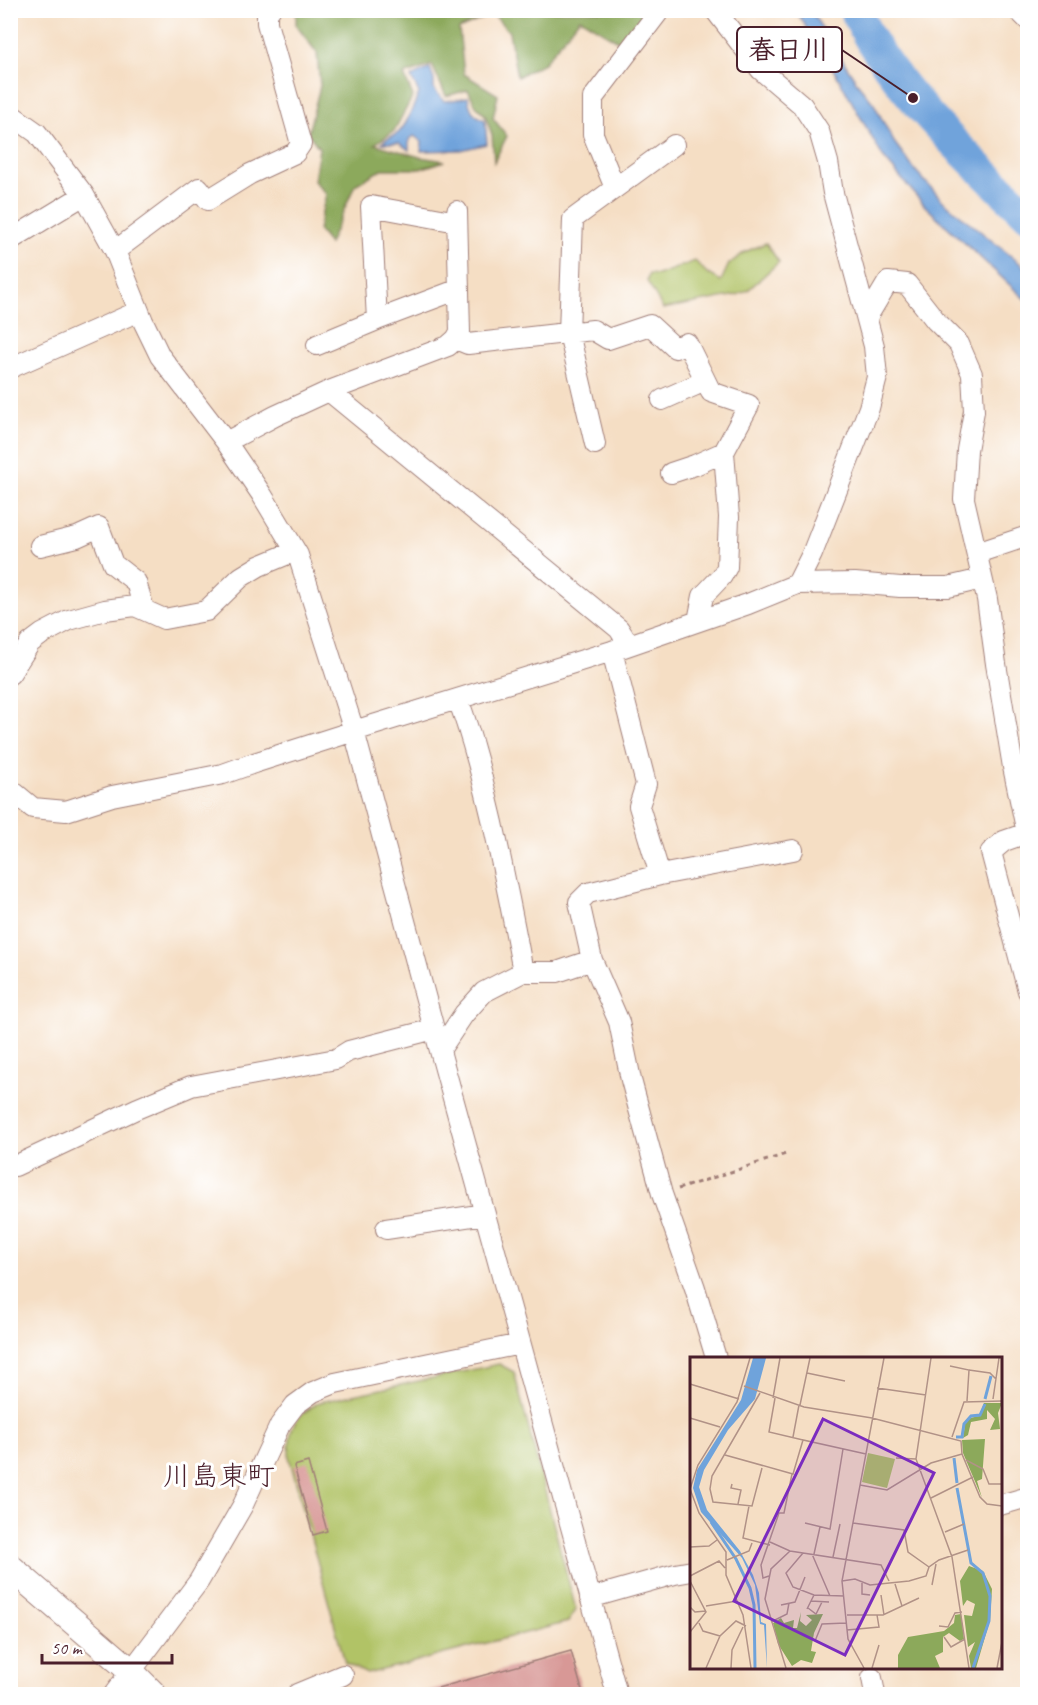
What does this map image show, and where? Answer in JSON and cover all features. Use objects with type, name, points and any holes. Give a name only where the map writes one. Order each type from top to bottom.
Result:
[{"type":"street","points":[[115,251],[199,188],[208,200],[250,174],[295,153],[301,144],[267,23],[267,13],[270,10]]},
{"type":"street","points":[[615,188],[593,134],[593,98],[660,10]]},
{"type":"street","points":[[715,10],[761,70],[802,105],[819,131],[828,162],[833,194],[874,346],[877,377],[869,408],[812,554],[797,584]]},
{"type":"street","points":[[10,114],[37,133],[84,195],[115,251],[160,356],[226,442],[262,495],[295,551],[354,731],[617,1695]]},
{"type":"street","points":[[594,444],[568,333],[573,219],[674,145]]},
{"type":"street","points":[[10,240],[84,195]]},
{"type":"street","points":[[226,442],[329,391],[448,346],[456,339],[460,332],[457,216],[371,206],[377,320]]},
{"type":"street","points":[[867,316],[888,282],[907,284],[936,321],[959,344],[972,374],[974,411],[967,450],[964,499],[987,599],[1013,767],[1027,833],[1004,841],[992,852],[1028,991]]},
{"type":"street","points":[[317,345],[459,289]]},
{"type":"street","points":[[10,368],[139,310]]},
{"type":"street","points":[[456,339],[468,344],[593,330],[608,339],[650,325],[675,348],[687,343],[711,392],[749,405],[724,452],[729,517],[727,567],[722,576],[703,596],[698,621]]},
{"type":"street","points":[[662,400],[705,381]]},
{"type":"street","points":[[329,391],[619,629],[646,784],[639,806],[660,875]]},
{"type":"street","points":[[671,473],[724,452]]},
{"type":"street","points":[[40,546],[76,537],[99,527],[113,564],[136,582],[144,609]]},
{"type":"street","points":[[977,553],[1028,536]]},
{"type":"street","points":[[10,674],[30,643],[69,620],[105,609],[135,606],[164,619],[206,611],[241,578],[259,566],[295,551]]},
{"type":"street","points":[[10,789],[33,808],[66,811],[112,796],[223,774],[621,648],[748,604],[797,584],[855,583],[900,587],[948,587],[982,579]]},
{"type":"street","points":[[458,699],[478,759],[511,902],[523,972]]},
{"type":"street","points":[[715,1357],[696,1288],[662,1194],[631,1080],[620,1022],[592,960],[579,902],[588,892],[660,875],[793,850]]},
{"type":"street","points":[[440,1050],[464,1014],[484,992],[523,972],[557,972],[592,960]]},
{"type":"street","points":[[10,1163],[15,1166],[136,1109],[192,1086],[336,1059],[349,1051],[434,1029]]},
{"type":"street","points":[[386,1229],[485,1214]]},
{"type":"street","points":[[114,1695],[199,1581],[243,1505],[280,1425],[295,1405],[313,1392],[335,1383],[520,1344]]},
{"type":"street","points":[[1002,1504],[1028,1497]]},
{"type":"street","points":[[10,1567],[130,1671],[153,1695]]},
{"type":"street","points":[[590,1598],[690,1572]]},
{"type":"street","points":[[297,1695],[343,1675]]},
{"type":"path","points":[[662,1194],[789,1153]]},
{"type":"green space","points":[[296,11],[647,11],[623,44],[580,18],[544,63],[517,77],[509,32],[493,14],[459,29],[464,74],[498,95],[493,118],[507,136],[494,162],[492,135],[485,115],[476,106],[468,90],[446,96],[432,65],[404,75],[413,96],[394,131],[375,144],[420,157],[445,161],[420,169],[382,169],[355,185],[329,244],[318,230],[326,194],[314,181],[319,148],[308,133],[320,86],[317,53],[296,25]]},
{"type":"green space","points":[[766,243],[779,262],[747,291],[737,295],[663,309],[647,281],[649,274],[658,275],[695,261],[707,273],[721,281],[729,264],[745,252]]},
{"type":"green space","points":[[499,1364],[514,1372],[576,1610],[568,1622],[367,1674],[345,1663],[289,1457],[290,1437],[294,1424],[298,1418],[320,1402]]},
{"type":"water","points":[[796,11],[811,11],[858,84],[874,104],[894,142],[915,170],[943,201],[1027,269],[1027,301],[925,206],[883,157],[836,74]]},
{"type":"water","points":[[430,68],[434,89],[444,101],[468,97],[473,112],[485,120],[487,144],[461,150],[421,151],[422,142],[414,136],[409,139],[409,150],[399,143],[382,143],[401,130],[410,115],[419,93],[411,77]]},
{"type":"building","points":[[308,1462],[327,1531],[313,1535],[294,1466]]},
{"type":"building","points":[[571,1651],[583,1694],[416,1694]]},
{"type":"waterway","points":[[855,10],[872,43],[909,93],[947,135],[1028,215]]},
{"type":"place","name":"春日川","points":[[913,98]]},
{"type":"district","name":"川島東町","points":[[219,1475]]}]
